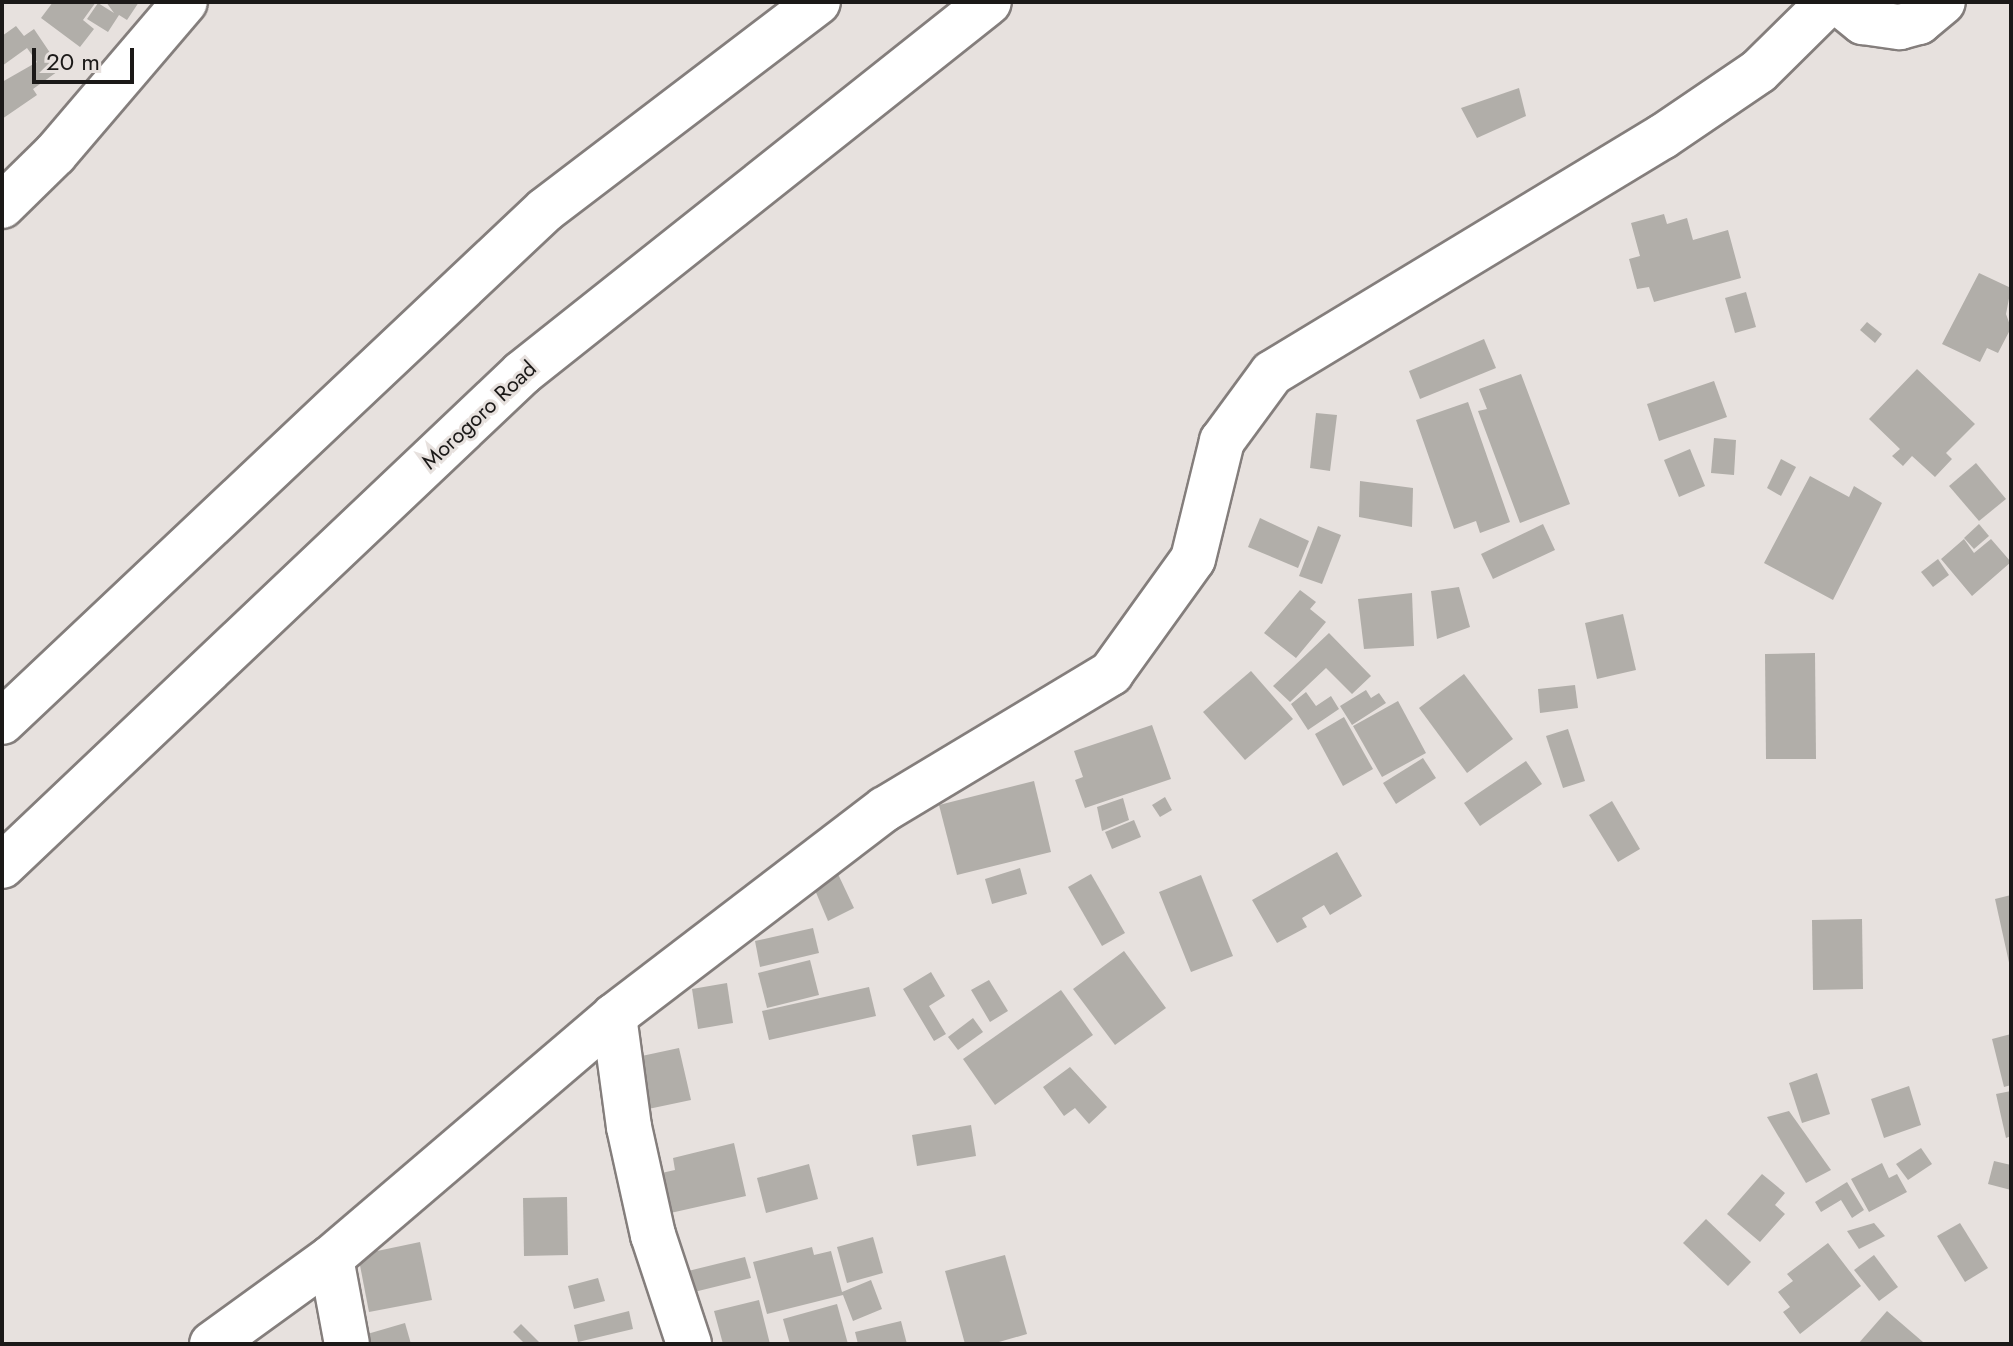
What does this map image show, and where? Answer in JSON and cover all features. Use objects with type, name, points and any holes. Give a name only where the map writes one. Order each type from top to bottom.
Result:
[{"type":"main road","points":[[2,206],[55,154],[185,2]]},
{"type":"main road","points":[[2,722],[545,210],[818,2]]},
{"type":"main road","name":"Morogoro Road","points":[[2,866],[522,373],[989,2]]},
{"type":"main road","points":[[212,1344],[331,1258],[614,1016],[885,809],[1111,673],[1193,559],[1222,441],[1272,373],[1662,137],[1759,71],[1829,2]]},
{"type":"main road","points":[[1838,2],[1863,22],[1900,27],[1919,22],[1943,2]]},
{"type":"main road","points":[[614,1016],[629,1127],[653,1235],[689,1344]]},
{"type":"main road","points":[[331,1258],[347,1344]]},
{"type":"building","points":[[53,2],[96,2],[83,20],[94,29],[80,47],[41,18]]},
{"type":"building","points":[[106,2],[139,2],[127,20],[119,15],[108,32],[87,19],[98,3],[114,13]]},
{"type":"building","points":[[16,26],[24,36],[34,29],[61,69],[33,89],[37,95],[2,119],[2,82],[37,62],[27,48],[2,66],[2,36]]},
{"type":"building","points":[[1519,88],[1526,116],[1477,138],[1461,108]]},
{"type":"building","points":[[1664,214],[1667,224],[1687,218],[1693,240],[1728,230],[1741,278],[1654,302],[1649,287],[1637,289],[1629,259],[1640,256],[1631,223]]},
{"type":"building","points":[[1979,273],[2011,288],[2006,314],[2011,328],[1998,353],[1987,348],[1980,362],[1942,344]]},
{"type":"building","points":[[1746,292],[1756,327],[1735,333],[1725,298]]},
{"type":"building","points":[[1867,322],[1882,334],[1875,343],[1860,330]]},
{"type":"building","points":[[1484,339],[1496,368],[1420,399],[1409,371]]},
{"type":"building","points":[[1917,369],[1975,424],[1946,453],[1952,459],[1935,477],[1912,456],[1903,466],[1892,456],[1900,449],[1869,419]]},
{"type":"building","points":[[1521,374],[1570,504],[1520,523],[1478,411],[1487,409],[1479,389]]},
{"type":"building","points":[[1714,381],[1727,417],[1659,441],[1647,404]]},
{"type":"building","points":[[1468,402],[1510,522],[1480,533],[1476,521],[1454,529],[1416,420]]},
{"type":"building","points":[[1316,413],[1337,415],[1330,471],[1310,468]]},
{"type":"building","points":[[1714,438],[1736,440],[1734,475],[1711,473]]},
{"type":"building","points":[[1690,449],[1705,486],[1679,497],[1664,460]]},
{"type":"building","points":[[1781,459],[1796,467],[1781,496],[1767,488]]},
{"type":"building","points":[[1976,463],[2006,499],[1979,521],[1949,486]]},
{"type":"building","points":[[1810,476],[1849,497],[1854,486],[1882,503],[1833,600],[1764,563]]},
{"type":"building","points":[[1360,481],[1413,488],[1412,527],[1359,517]]},
{"type":"building","points":[[1260,518],[1309,541],[1298,568],[1248,547]]},
{"type":"building","points":[[1543,524],[1555,550],[1493,579],[1481,554]]},
{"type":"building","points":[[1979,524],[1989,536],[1974,549],[1964,538]]},
{"type":"building","points":[[1318,526],[1341,535],[1322,584],[1299,576]]},
{"type":"building","points":[[1964,539],[1974,553],[1991,539],[2011,562],[1972,596],[1941,559]]},
{"type":"building","points":[[1938,559],[1949,575],[1933,587],[1921,572]]},
{"type":"building","points":[[1459,587],[1470,627],[1437,639],[1431,591]]},
{"type":"building","points":[[1300,590],[1316,602],[1310,609],[1326,622],[1296,658],[1264,633]]},
{"type":"building","points":[[1412,593],[1414,646],[1364,649],[1358,599]]},
{"type":"building","points":[[1623,614],[1636,670],[1597,679],[1585,623]]},
{"type":"building","points":[[1329,633],[1371,676],[1352,694],[1326,668],[1290,702],[1273,686]]},
{"type":"building","points":[[1815,653],[1816,759],[1766,759],[1765,654]]},
{"type":"building","points":[[1251,671],[1293,719],[1245,760],[1203,712]]},
{"type":"building","points":[[1464,674],[1513,739],[1467,773],[1419,708]]},
{"type":"building","points":[[1575,685],[1578,708],[1540,713],[1538,689]]},
{"type":"building","points":[[1366,690],[1371,698],[1379,693],[1386,703],[1352,725],[1340,706]]},
{"type":"building","points":[[1306,692],[1316,706],[1331,696],[1339,709],[1308,730],[1291,704]]},
{"type":"building","points":[[1398,701],[1426,753],[1382,777],[1353,726]]},
{"type":"building","points":[[1344,717],[1373,769],[1343,786],[1315,734]]},
{"type":"building","points":[[1152,725],[1171,779],[1085,808],[1075,780],[1083,777],[1074,751]]},
{"type":"building","points":[[1568,729],[1585,781],[1563,788],[1546,736]]},
{"type":"building","points":[[1423,758],[1436,778],[1396,804],[1383,783]]},
{"type":"building","points":[[1526,761],[1542,784],[1480,826],[1464,803]]},
{"type":"building","points":[[1034,781],[1051,852],[957,875],[939,805]]},
{"type":"building","points":[[1165,797],[1172,810],[1160,817],[1152,805]]},
{"type":"building","points":[[1123,798],[1129,820],[1102,831],[1097,807]]},
{"type":"building","points":[[1612,801],[1640,849],[1618,862],[1589,815]]},
{"type":"building","points":[[1134,820],[1141,837],[1112,849],[1105,832]]},
{"type":"building","points":[[1337,852],[1362,896],[1330,915],[1324,905],[1302,918],[1307,927],[1277,943],[1252,900]]},
{"type":"building","points":[[1020,868],[1027,894],[992,904],[985,879]]},
{"type":"building","points":[[837,872],[854,908],[828,921],[812,883]]},
{"type":"building","points":[[1091,874],[1125,933],[1102,946],[1068,887]]},
{"type":"building","points":[[1201,875],[1233,956],[1191,972],[1159,892]]},
{"type":"building","points":[[2011,895],[2011,967],[2010,967],[1995,899]]},
{"type":"building","points":[[1862,919],[1863,989],[1813,990],[1812,920]]},
{"type":"building","points":[[813,928],[819,953],[760,967],[755,941]]},
{"type":"building","points":[[1124,951],[1166,1008],[1115,1045],[1073,989]]},
{"type":"building","points":[[810,960],[819,995],[767,1008],[758,973]]},
{"type":"building","points":[[931,972],[945,996],[929,1006],[946,1034],[934,1041],[903,989]]},
{"type":"building","points":[[989,980],[1008,1011],[990,1022],[971,990]]},
{"type":"building","points":[[727,983],[733,1023],[698,1029],[692,989]]},
{"type":"building","points":[[869,987],[876,1016],[769,1040],[762,1011]]},
{"type":"building","points":[[1061,990],[1093,1035],[995,1105],[963,1059]]},
{"type":"building","points":[[973,1018],[983,1032],[958,1050],[948,1037]]},
{"type":"building","points":[[2011,1034],[2011,1085],[2004,1087],[1992,1039]]},
{"type":"building","points":[[679,1048],[691,1100],[634,1112],[623,1060]]},
{"type":"building","points":[[1070,1067],[1107,1107],[1089,1124],[1075,1108],[1064,1116],[1043,1087]]},
{"type":"building","points":[[1817,1073],[1830,1114],[1802,1123],[1789,1083]]},
{"type":"building","points":[[1909,1086],[1921,1125],[1884,1138],[1871,1099]]},
{"type":"building","points":[[2011,1091],[2011,1136],[2006,1138],[1996,1094]]},
{"type":"building","points":[[1789,1111],[1831,1170],[1806,1183],[1767,1117]]},
{"type":"building","points":[[971,1125],[976,1156],[917,1166],[912,1135]]},
{"type":"building","points":[[734,1143],[746,1196],[666,1214],[657,1174],[675,1170],[673,1158]]},
{"type":"building","points":[[1921,1148],[1932,1164],[1908,1180],[1896,1164]]},
{"type":"building","points":[[1994,1161],[2011,1165],[2011,1190],[1988,1184]]},
{"type":"building","points":[[1882,1163],[1889,1178],[1897,1174],[1907,1192],[1869,1212],[1851,1179]]},
{"type":"building","points":[[809,1164],[818,1199],[766,1213],[757,1178]]},
{"type":"building","points":[[1762,1174],[1785,1193],[1775,1205],[1785,1214],[1760,1242],[1727,1214]]},
{"type":"building","points":[[1847,1182],[1864,1210],[1852,1218],[1841,1200],[1821,1212],[1815,1202]]},
{"type":"building","points":[[567,1197],[568,1255],[524,1256],[523,1198]]},
{"type":"building","points":[[1706,1219],[1751,1262],[1728,1286],[1683,1243]]},
{"type":"building","points":[[1874,1223],[1885,1236],[1859,1249],[1847,1231]]},
{"type":"building","points":[[1960,1223],[1988,1268],[1965,1282],[1937,1236]]},
{"type":"building","points":[[873,1237],[883,1273],[847,1283],[837,1247]]},
{"type":"building","points":[[420,1242],[432,1300],[369,1312],[358,1255]]},
{"type":"building","points":[[1828,1243],[1861,1286],[1800,1334],[1783,1312],[1790,1307],[1778,1292],[1793,1281],[1787,1274]]},
{"type":"building","points":[[812,1247],[814,1255],[831,1251],[842,1292],[871,1280],[882,1309],[853,1321],[843,1295],[767,1314],[753,1262]]},
{"type":"building","points":[[1005,1255],[1027,1334],[992,1344],[965,1344],[945,1271]]},
{"type":"building","points":[[1874,1255],[1898,1287],[1879,1301],[1854,1270]]},
{"type":"building","points":[[745,1257],[751,1278],[686,1294],[680,1273]]},
{"type":"building","points":[[598,1278],[605,1301],[574,1309],[568,1286]]},
{"type":"building","points":[[759,1300],[770,1344],[723,1344],[714,1311]]},
{"type":"building","points":[[837,1304],[848,1344],[790,1344],[783,1319]]},
{"type":"building","points":[[629,1311],[633,1329],[578,1342],[574,1325]]},
{"type":"building","points":[[1887,1311],[1923,1342],[1922,1344],[1858,1344]]},
{"type":"building","points":[[901,1321],[907,1344],[858,1344],[855,1332]]},
{"type":"building","points":[[405,1323],[411,1344],[360,1344],[357,1337]]},
{"type":"building","points":[[521,1324],[541,1344],[525,1344],[513,1332]]}]
